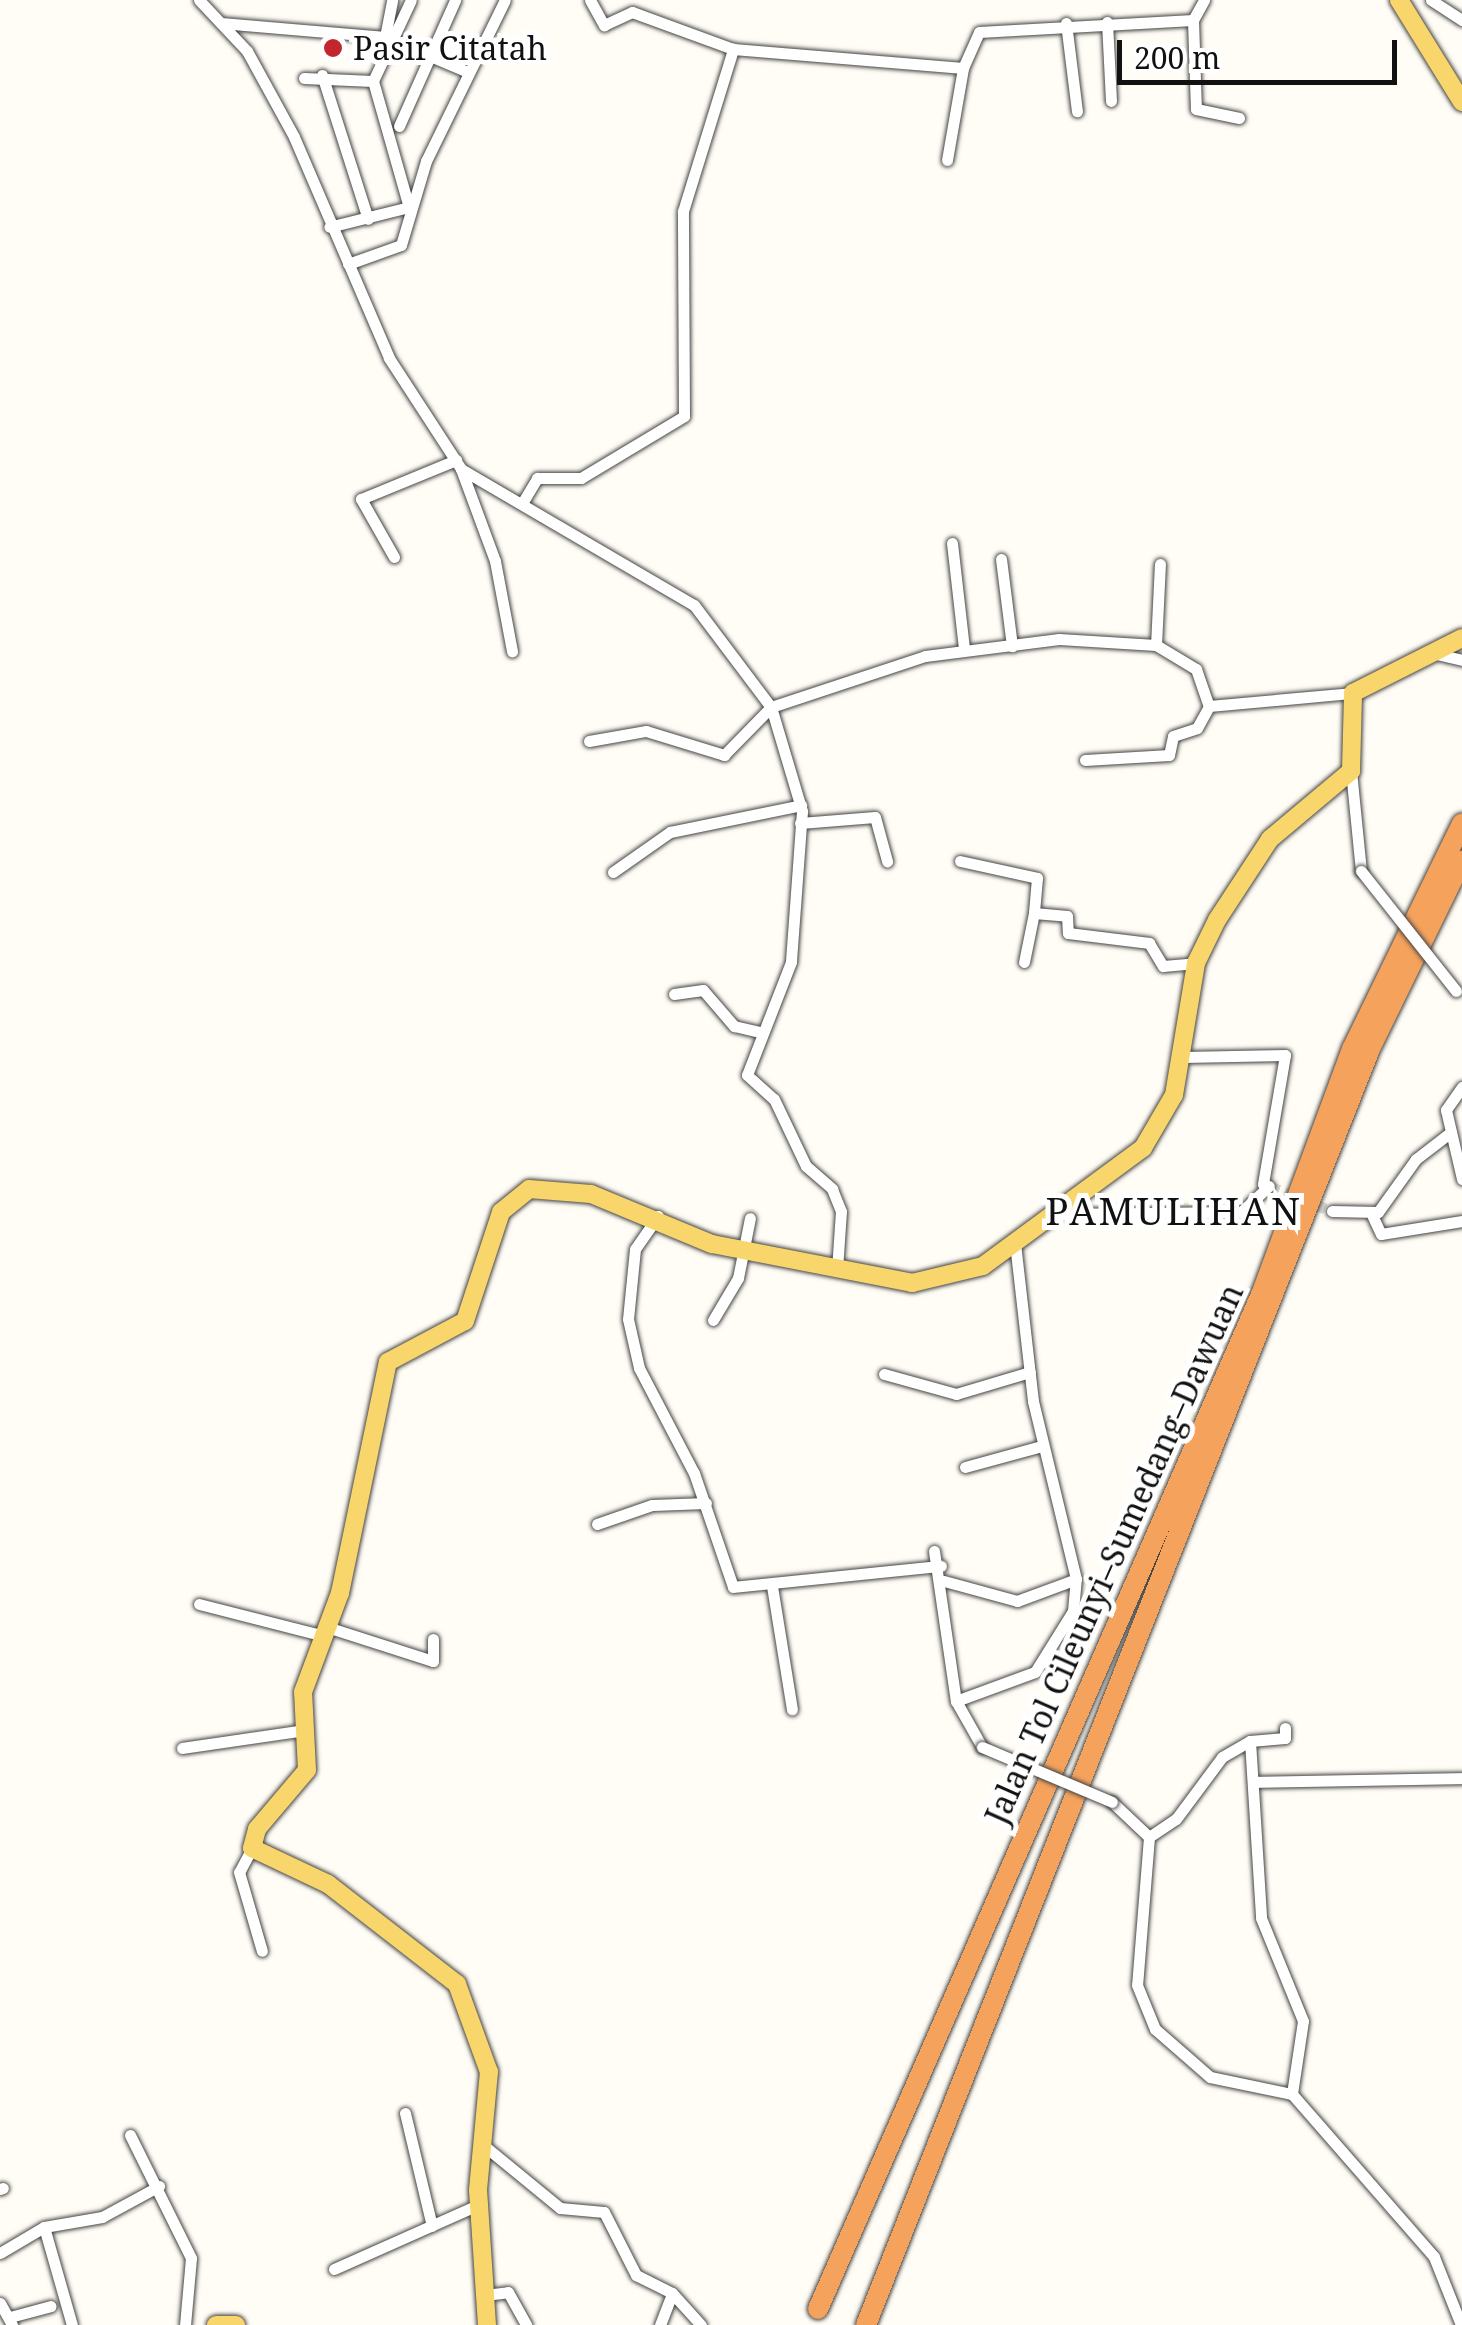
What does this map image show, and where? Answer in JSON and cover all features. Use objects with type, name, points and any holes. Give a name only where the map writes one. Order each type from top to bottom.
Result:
[{"type":"highway","name":"Jalan Tol Cileunyi–Sumedang–Dawuan","points":[[818,2309],[1262,1292],[1352,1048],[1462,823]]},
{"type":"highway","name":"Jalan Tol Cileunyi–Sumedang–Dawuan","points":[[866,2325],[1369,1051],[1462,860]]},
{"type":"main road","points":[[1399,0],[1462,102]]},
{"type":"main road","points":[[487,2325],[478,2205],[488,2072],[457,1984],[328,1884],[252,1848],[257,1829],[305,1778],[303,1692],[328,1632],[388,1362],[465,1321],[506,1203],[529,1189],[565,1188],[658,1216],[744,1251],[938,1283],[1015,1242],[1143,1148],[1170,1106],[1196,964],[1264,845],[1351,772],[1353,693],[1462,638]]},
{"type":"main road","points":[[216,2325],[236,2325]]},
{"type":"street","points":[[200,0],[222,22],[294,137],[329,227],[389,358],[458,465],[494,558],[512,652]]},
{"type":"street","points":[[390,38],[392,0]]},
{"type":"street","points":[[409,208],[373,81],[411,0]]},
{"type":"street","points":[[399,126],[455,0]]},
{"type":"street","points":[[348,264],[396,251],[409,208],[468,72],[505,0]]},
{"type":"street","points":[[590,0],[600,25],[632,12],[733,48],[962,68]]},
{"type":"street","points":[[1204,0],[1192,20],[1196,109],[1239,118]]},
{"type":"street","points":[[1431,0],[1462,20]]},
{"type":"street","points":[[947,160],[962,68],[980,32],[1066,23],[1192,20]]},
{"type":"street","points":[[222,22],[390,38],[468,72]]},
{"type":"street","points":[[1107,22],[1112,101]]},
{"type":"street","points":[[1066,23],[1077,111]]},
{"type":"street","points":[[524,500],[537,478],[581,478],[639,435],[682,420],[683,211],[733,48]]},
{"type":"street","points":[[304,78],[322,74],[373,81]]},
{"type":"street","points":[[322,74],[368,218]]},
{"type":"street","points":[[329,227],[409,208]]},
{"type":"street","points":[[394,557],[361,498],[458,465],[524,500],[694,605],[771,707],[800,804],[800,823],[790,962],[760,1032],[747,1076],[774,1099],[806,1166],[832,1189],[841,1211],[837,1269]]},
{"type":"street","points":[[952,543],[964,650]]},
{"type":"street","points":[[1001,559],[1012,646]]},
{"type":"street","points":[[1156,644],[1160,564]]},
{"type":"street","points":[[589,741],[646,731],[724,755],[771,707],[964,650],[1115,638],[1156,644],[1196,669],[1210,706]]},
{"type":"street","points":[[1430,653],[1462,660]]},
{"type":"street","points":[[1210,706],[1353,693]]},
{"type":"street","points":[[1085,760],[1169,755],[1173,736],[1197,728],[1210,706]]},
{"type":"street","points":[[1351,772],[1362,871],[1459,994]]},
{"type":"street","points":[[613,872],[670,832],[800,804]]},
{"type":"street","points":[[800,823],[875,817],[887,861]]},
{"type":"street","points":[[960,862],[1037,878],[1024,962]]},
{"type":"street","points":[[1034,912],[1067,916],[1069,934],[1150,943],[1163,966],[1196,964]]},
{"type":"street","points":[[674,994],[704,990],[734,1026],[760,1032]]},
{"type":"street","points":[[1056,1214],[1241,1212],[1266,1185],[1285,1054],[1182,1057]]},
{"type":"street","points":[[1462,1087],[1446,1110],[1462,1179]]},
{"type":"street","points":[[1372,1215],[1416,1159],[1451,1132]]},
{"type":"street","points":[[1332,1211],[1372,1215]]},
{"type":"street","points":[[1372,1215],[1381,1234],[1462,1221]]},
{"type":"street","points":[[658,1216],[634,1248],[628,1319],[639,1368],[706,1503],[730,1584],[772,1586],[941,1566]]},
{"type":"street","points":[[713,1320],[744,1251],[750,1218]]},
{"type":"street","points":[[956,1701],[1035,1672],[1073,1611],[1076,1579],[1042,1446],[1015,1242]]},
{"type":"street","points":[[884,1374],[956,1394],[1030,1372]]},
{"type":"street","points":[[965,1467],[1042,1446]]},
{"type":"street","points":[[597,1524],[649,1506],[706,1503]]},
{"type":"street","points":[[934,1551],[944,1581],[956,1701],[982,1747],[1112,1802],[1148,1837]]},
{"type":"street","points":[[944,1581],[1016,1601],[1076,1579]]},
{"type":"street","points":[[772,1586],[792,1709]]},
{"type":"street","points":[[198,1604],[433,1660],[433,1639]]},
{"type":"street","points":[[1148,1837],[1176,1820],[1222,1757],[1250,1742],[1285,1738],[1285,1728]]},
{"type":"street","points":[[182,1748],[305,1730]]},
{"type":"street","points":[[1250,1742],[1261,1918],[1303,2021],[1292,2094]]},
{"type":"street","points":[[1253,1782],[1462,1778]]},
{"type":"street","points":[[1148,1837],[1136,1984],[1148,2018],[1198,2070],[1292,2094],[1434,2257],[1462,2325]]},
{"type":"street","points":[[252,1848],[239,1872],[262,1952]]},
{"type":"street","points":[[404,2114],[432,2226]]},
{"type":"street","points":[[130,2136],[159,2186],[194,2267],[184,2325]]},
{"type":"street","points":[[482,2144],[560,2208],[604,2212],[636,2275],[672,2293],[701,2325]]},
{"type":"street","points":[[0,2253],[44,2226],[102,2217],[159,2186]]},
{"type":"street","points":[[334,2269],[478,2205]]},
{"type":"street","points":[[44,2226],[72,2325]]},
{"type":"street","points":[[485,2294],[508,2292],[526,2325]]},
{"type":"street","points":[[660,2325],[672,2293]]},
{"type":"street","points":[[0,2303],[11,2321],[51,2306]]},
{"type":"tunnel","points":[[1269,1186],[1332,1211]]},
{"type":"place","name":"Pasir Citatah","points":[[333,48]]},
{"type":"district","name":"PAMULIHAN","points":[[1174,1211]]}]
